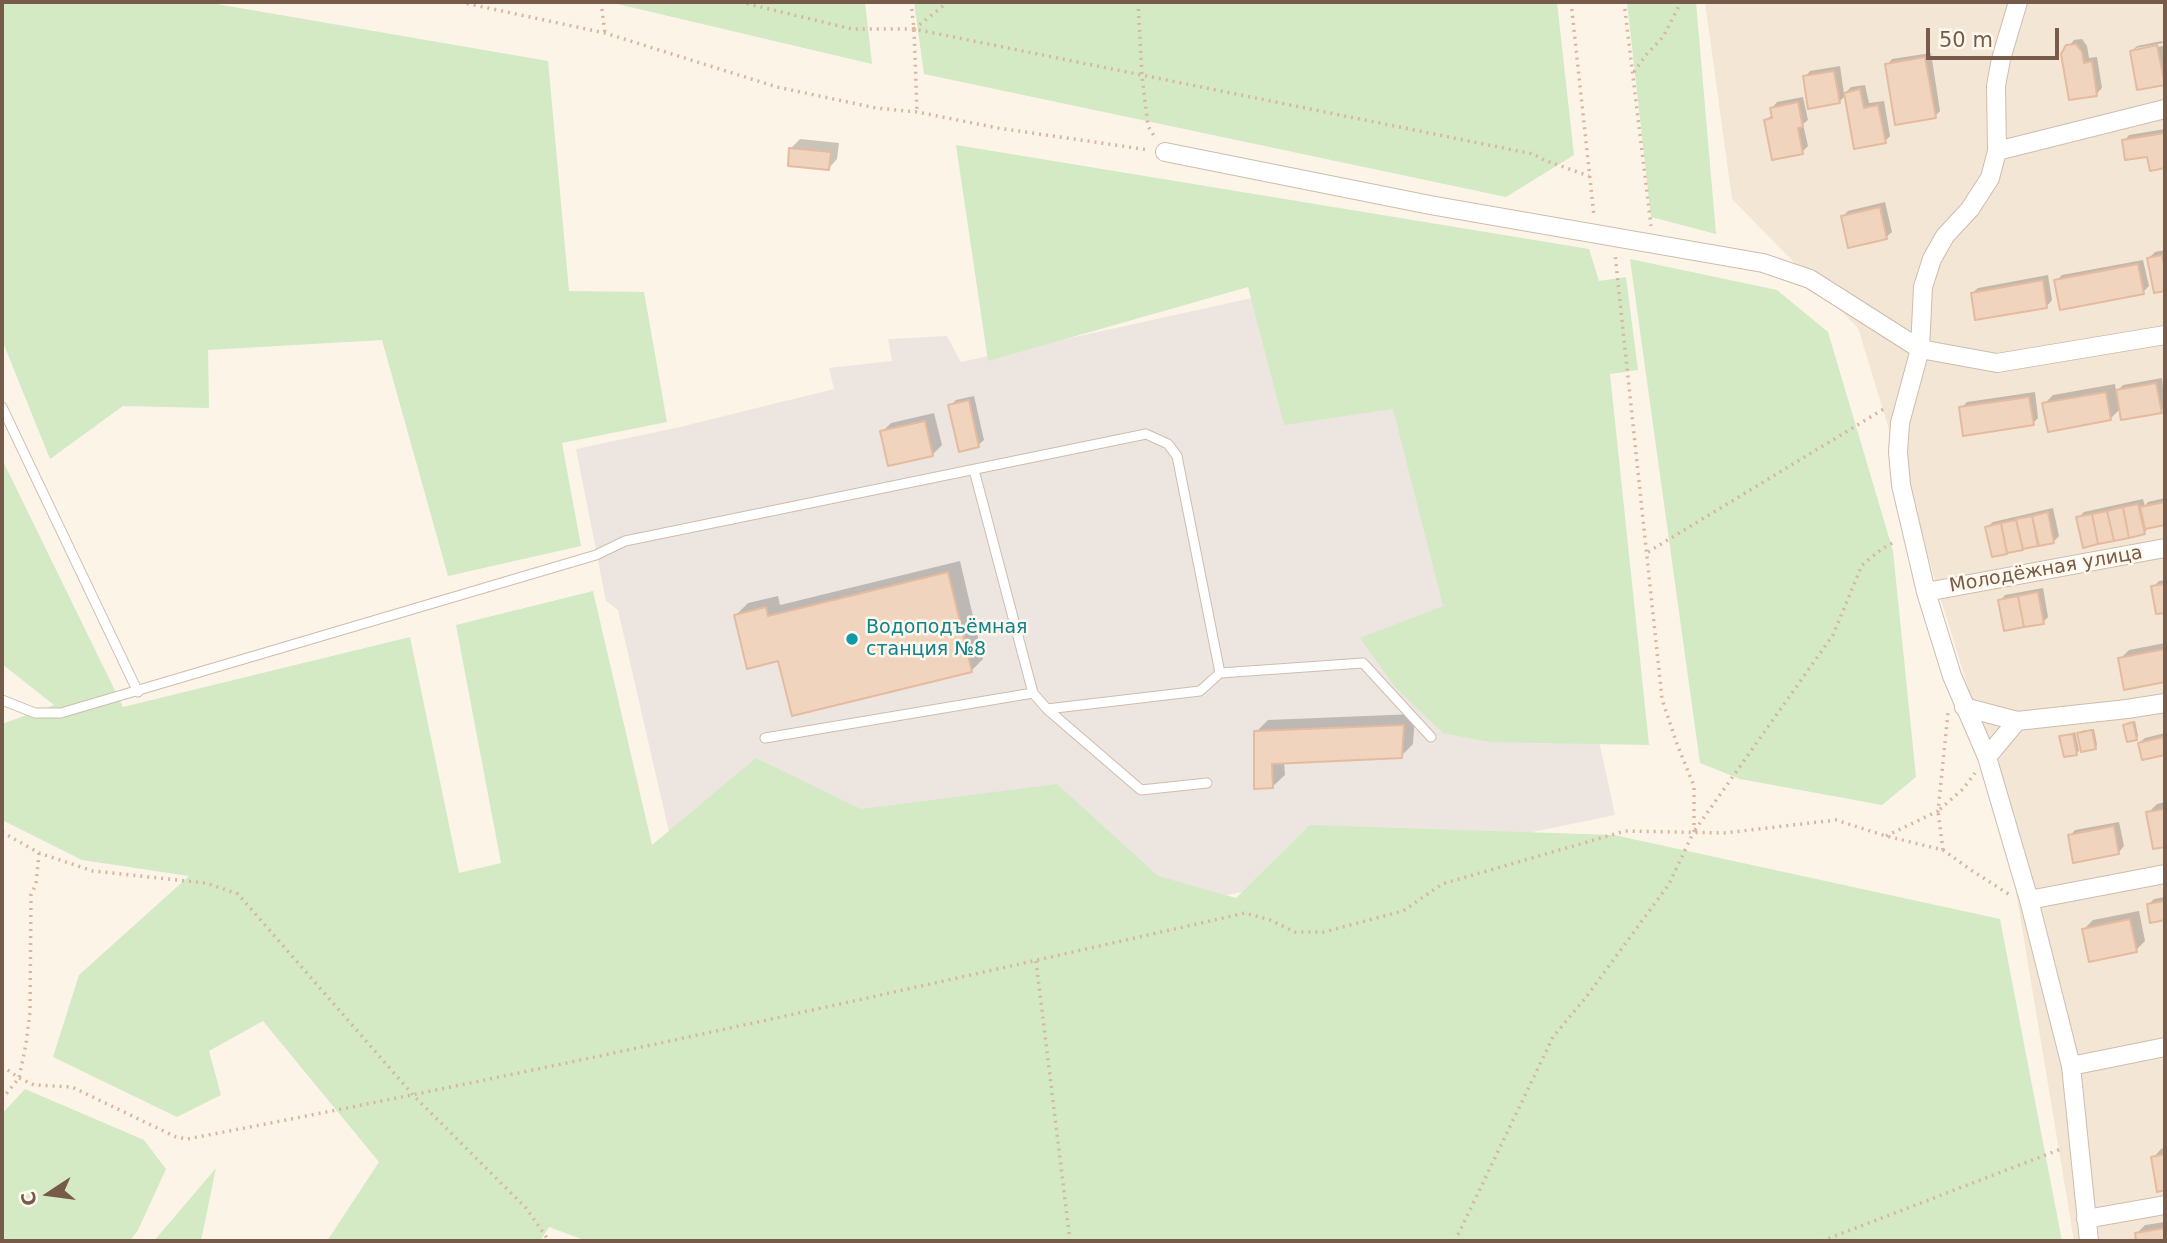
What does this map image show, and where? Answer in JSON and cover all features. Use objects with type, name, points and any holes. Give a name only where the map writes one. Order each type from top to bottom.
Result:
[{"type":"street","points":[[2018,2],[1996,86],[1997,151],[1990,178],[1970,209],[1945,236],[1932,258],[1923,287],[1920,349],[1900,424],[1898,452],[1901,485],[1926,592],[1952,676],[1987,757],[2029,900],[2071,1066],[2089,1241]]},
{"type":"street","points":[[1997,151],[2165,109]]},
{"type":"street","points":[[1165,152],[1430,205],[1763,263],[1810,279],[1920,349],[1997,363],[2165,335]]},
{"type":"street","name":"Молодёжная улица","points":[[1926,592],[2165,548]]},
{"type":"street","points":[[1964,707],[2017,721],[2165,703]]},
{"type":"street","points":[[1987,757],[2017,721]]},
{"type":"street","points":[[2029,900],[2165,874]]},
{"type":"street","points":[[2071,1066],[2165,1048]]},
{"type":"street","points":[[2086,1219],[2165,1205]]},
{"type":"lane","points":[[2,407],[138,692]]},
{"type":"lane","points":[[2,700],[35,713],[61,713],[596,555],[625,541],[1146,434],[1168,444],[1177,456],[1220,673]]},
{"type":"lane","points":[[975,470],[1033,693],[1047,709],[1141,790],[1207,783]]},
{"type":"lane","points":[[1047,709],[1200,691],[1220,673],[1363,663],[1432,737]]},
{"type":"lane","points":[[765,738],[1033,693]]},
{"type":"path","points":[[460,2],[605,33],[777,87],[876,108],[917,112],[998,128],[1165,152]]},
{"type":"path","points":[[601,2],[605,33]]},
{"type":"path","points":[[740,2],[852,29],[914,29],[1533,154],[1589,176]]},
{"type":"path","points":[[911,2],[917,112]]},
{"type":"path","points":[[914,29],[948,2]]},
{"type":"path","points":[[1139,2],[1142,76],[1149,126],[1165,152]]},
{"type":"path","points":[[1571,2],[1589,176],[1605,237],[1635,426],[1662,699],[1694,786],[1694,831]]},
{"type":"path","points":[[1624,2],[1654,245]]},
{"type":"path","points":[[1633,74],[1663,37],[1681,2]]},
{"type":"path","points":[[1647,553],[1907,395]]},
{"type":"path","points":[[1455,1241],[1553,1037],[1587,996],[1669,884],[1694,831],[1833,635],[1862,565],[1883,548],[1912,532]]},
{"type":"path","points":[[1943,850],[1938,811],[1952,676]]},
{"type":"path","points":[[1886,836],[1938,811],[1963,789],[1987,757]]},
{"type":"path","points":[[2,1066],[34,1085],[72,1087],[176,1137],[187,1139],[414,1096],[1245,913],[1270,920],[1295,932],[1324,932],[1403,911],[1442,884],[1625,831],[1724,834],[1836,820],[1943,850],[2009,894],[2029,900]]},
{"type":"path","points":[[2,832],[38,853],[93,871],[206,883],[238,894],[414,1096],[526,1208],[549,1241]]},
{"type":"path","points":[[2,1099],[19,1078],[30,1012],[31,895],[36,884],[38,853]]},
{"type":"path","points":[[1036,961],[1070,1241]]},
{"type":"path","points":[[1822,1241],[2079,1142]]},
{"type":"shaded area","points":[[1705,2],[2165,2],[2165,1241],[2074,1241],[1999,789],[1858,328],[1732,199]]},
{"type":"shaded area","points":[[1493,245],[1615,815],[708,1002],[618,610],[606,601],[576,449],[680,427],[834,389],[829,368],[892,361],[888,339],[947,336],[961,362]]},
{"type":"green space","points":[[2,2],[205,2],[548,61],[569,291],[644,292],[667,422],[562,443],[581,546],[448,576],[382,340],[208,350],[209,408],[123,406],[50,459],[2,340]]},
{"type":"green space","points":[[609,2],[865,2],[872,64]]},
{"type":"green space","points":[[914,2],[1557,2],[1574,155],[1506,197],[924,74]]},
{"type":"green space","points":[[1627,2],[1696,2],[1716,234],[1651,217]]},
{"type":"green space","points":[[956,145],[1589,249],[1599,281],[1626,277],[1638,370],[1610,374],[1649,745],[1489,742],[1443,733],[1395,687],[1360,638],[1443,606],[1393,409],[1284,425],[1248,287],[988,361]]},
{"type":"green space","points":[[1630,259],[1777,290],[1828,332],[1893,551],[1916,777],[1882,805],[1740,779],[1700,763]]},
{"type":"green space","points":[[2,459],[123,707],[410,637],[459,873],[501,863],[456,625],[593,591],[652,845],[756,758],[861,809],[1057,784],[1158,876],[1236,898],[1310,825],[1614,835],[2000,919],[2062,1241],[587,1241],[549,1227],[540,1241],[327,1241],[379,1162],[263,1021],[209,1051],[221,1095],[177,1117],[53,1057],[79,975],[189,876],[82,860],[2,820],[2,724],[54,705],[2,664]]},
{"type":"green space","points":[[25,1089],[144,1140],[166,1169],[138,1230],[130,1241],[2,1241],[2,1114]]},
{"type":"green space","points":[[216,1168],[201,1241],[154,1241]]},
{"type":"building","points":[[2076,44],[2082,52],[2084,63],[2092,61],[2097,96],[2069,100],[2061,54],[2066,45]]},
{"type":"building","points":[[2157,45],[2165,85],[2137,90],[2130,51]]},
{"type":"building","points":[[1925,57],[1936,118],[1895,125],[1885,64]]},
{"type":"building","points":[[1834,71],[1840,103],[1808,109],[1803,76]]},
{"type":"building","points":[[1860,89],[1864,108],[1878,105],[1886,143],[1854,149],[1844,93]]},
{"type":"building","points":[[1798,102],[1803,127],[1798,128],[1803,154],[1772,160],[1764,120],[1772,118],[1770,108]]},
{"type":"building","points":[[2165,133],[2165,168],[2150,171],[2147,157],[2125,160],[2122,140]]},
{"type":"building","points":[[789,148],[831,152],[829,170],[788,166]]},
{"type":"building","points":[[1880,207],[1887,239],[1848,248],[1841,216]]},
{"type":"building","points":[[2162,255],[2165,291],[2154,293],[2147,258]]},
{"type":"building","points":[[2138,264],[2144,294],[2060,310],[2054,280]]},
{"type":"building","points":[[2043,280],[2047,308],[1975,320],[1971,293]]},
{"type":"building","points":[[2156,383],[2162,413],[2121,420],[2116,390]]},
{"type":"building","points":[[2106,392],[2111,420],[2048,432],[2042,403]]},
{"type":"building","points":[[2029,397],[2034,425],[1963,436],[1959,407]]},
{"type":"building","points":[[969,400],[979,447],[959,452],[948,405]]},
{"type":"building","points":[[925,421],[933,456],[888,466],[880,431]]},
{"type":"building","points":[[2165,502],[2165,525],[2145,529],[2140,507]]},
{"type":"building","points":[[2138,504],[2145,534],[2129,538],[2123,507]]},
{"type":"building","points":[[2123,507],[2129,538],[2114,541],[2107,511]]},
{"type":"building","points":[[2107,511],[2114,541],[2098,544],[2092,514]]},
{"type":"building","points":[[2048,512],[2054,543],[2039,546],[2032,516]]},
{"type":"building","points":[[2092,514],[2098,544],[2083,548],[2076,517]]},
{"type":"building","points":[[2032,516],[2038,546],[2023,549],[2016,519]]},
{"type":"building","points":[[2016,520],[2023,550],[2007,553],[2001,523]]},
{"type":"building","points":[[2001,523],[2007,554],[1992,557],[1985,527]]},
{"type":"building","name":"Водоподъёмная станция №8","points":[[948,572],[972,672],[792,716],[778,661],[747,669],[734,615],[766,607],[768,616]]},
{"type":"building","points":[[2165,584],[2165,613],[2156,614],[2151,586]]},
{"type":"building","points":[[2038,592],[2044,624],[2024,627],[2018,596]]},
{"type":"building","points":[[2018,596],[2024,627],[2004,631],[1998,600]]},
{"type":"building","points":[[2165,649],[2165,682],[2124,690],[2118,658]]},
{"type":"building","points":[[2133,722],[2137,740],[2127,742],[2123,725]]},
{"type":"building","points":[[1404,725],[1402,758],[1272,764],[1273,788],[1254,789],[1254,731]]},
{"type":"building","points":[[2092,730],[2096,749],[2081,752],[2077,733]]},
{"type":"building","points":[[2073,734],[2077,755],[2064,757],[2059,736]]},
{"type":"building","points":[[2163,737],[2165,755],[2142,760],[2138,743]]},
{"type":"building","points":[[2165,809],[2165,847],[2153,849],[2146,812]]},
{"type":"building","points":[[2114,826],[2119,854],[2073,863],[2068,835]]},
{"type":"building","points":[[2165,901],[2165,920],[2150,923],[2147,904]]},
{"type":"building","points":[[2130,919],[2137,952],[2089,962],[2082,929]]},
{"type":"building","points":[[2165,1154],[2165,1190],[2157,1192],[2151,1157]]},
{"type":"building","points":[[2165,1228],[2165,1241],[2136,1241],[2135,1233]]},
{"type":"place","name":"Водоподъёмная станция №8","points":[[852,639]]}]
